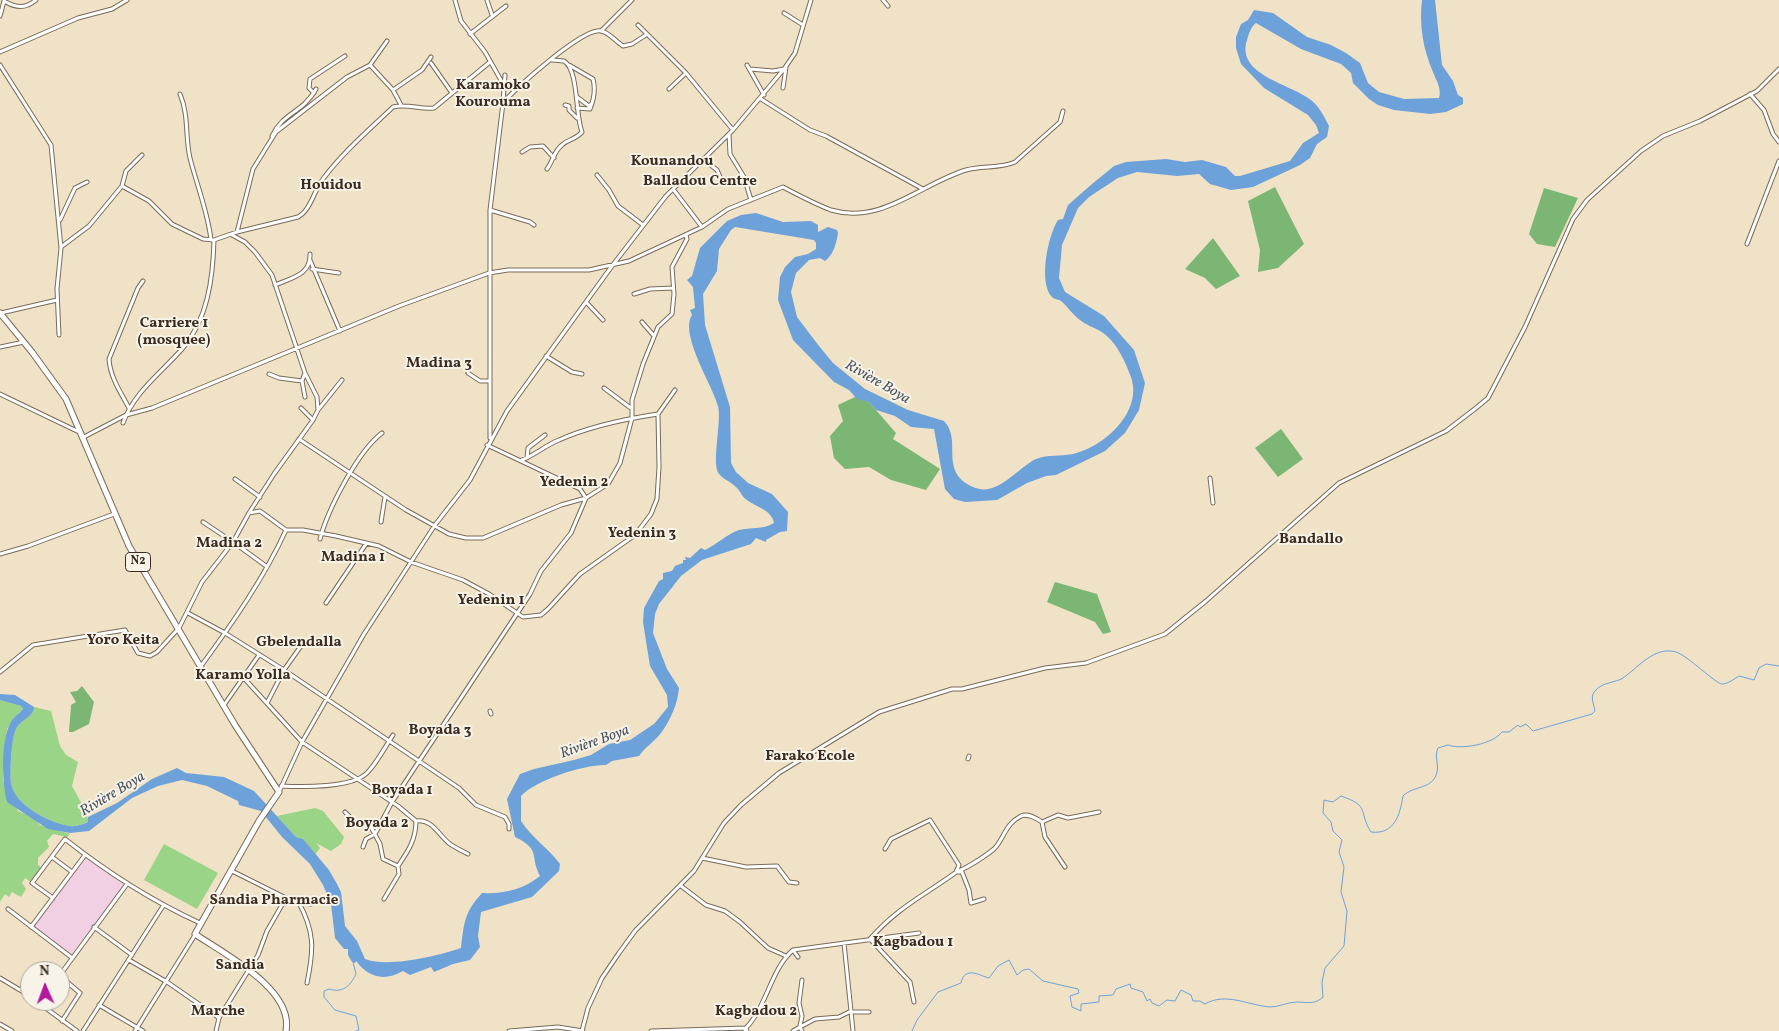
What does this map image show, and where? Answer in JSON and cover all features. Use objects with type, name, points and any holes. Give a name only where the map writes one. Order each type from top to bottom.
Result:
[{"type":"highway","name":"N2","points":[[0,313],[66,399],[114,514],[141,568],[179,628],[224,706],[280,789]]},
{"type":"highway","points":[[280,789],[259,821],[195,934],[266,983],[274,993],[286,1021],[286,1031]]},
{"type":"street","points":[[0,16],[4,1],[12,6],[22,7],[36,0]]},
{"type":"street","points":[[0,52],[78,18],[112,9],[127,0]]},
{"type":"street","points":[[455,0],[461,21],[505,84],[513,90]]},
{"type":"street","points":[[487,0],[492,13],[491,17]]},
{"type":"street","points":[[601,31],[611,18],[632,0]]},
{"type":"street","points":[[393,735],[368,773],[358,779],[280,789],[302,742],[364,634],[434,527],[470,480],[496,429],[546,356],[643,225],[673,188],[733,130],[763,97],[785,68],[795,52],[811,0]]},
{"type":"street","points":[[883,0],[888,6]]},
{"type":"street","points":[[470,34],[506,6]]},
{"type":"street","points":[[784,13],[803,25]]},
{"type":"street","points":[[638,25],[686,73],[733,130]]},
{"type":"street","points":[[503,103],[513,90],[570,44],[593,31],[601,31],[623,46],[632,44],[646,35]]},
{"type":"street","points":[[237,232],[253,169],[270,141],[279,130],[301,115],[323,94],[354,73],[370,65],[387,41]]},
{"type":"street","points":[[270,141],[275,129],[283,120],[309,102],[315,91],[310,88],[310,79],[345,56]]},
{"type":"street","points":[[393,90],[422,70],[431,57]]},
{"type":"street","points":[[551,60],[564,61],[593,79],[595,89],[590,109],[577,108]]},
{"type":"street","points":[[122,186],[149,201],[177,227],[212,240],[302,215],[321,181],[335,163],[393,107],[401,105],[424,109],[434,108],[490,62]]},
{"type":"street","points":[[431,63],[452,94]]},
{"type":"street","points":[[0,65],[50,140],[60,221],[61,248],[57,300],[59,336]]},
{"type":"street","points":[[370,65],[393,90],[401,105]]},
{"type":"street","points":[[546,169],[562,144],[574,140],[582,132],[577,118],[576,96],[569,65]]},
{"type":"street","points":[[746,65],[750,69],[763,97],[810,130],[826,136],[923,189]]},
{"type":"street","points":[[750,69],[773,71],[785,68]]},
{"type":"street","points":[[784,88],[785,68]]},
{"type":"street","points":[[509,1031],[558,1027],[583,1031],[588,1008],[602,978],[636,931],[681,886],[702,858],[724,823],[741,805],[780,773],[799,763],[813,749],[888,707],[952,689],[962,689],[1045,668],[1086,663],[1164,634],[1206,601],[1339,483],[1446,431],[1488,398],[1525,328],[1573,219],[1587,200],[1633,158],[1663,136],[1700,121],[1750,94],[1779,69]]},
{"type":"street","points":[[669,88],[686,73]]},
{"type":"street","points":[[490,438],[490,210],[505,75]]},
{"type":"street","points":[[123,423],[136,397],[183,348],[193,334],[209,298],[212,240],[190,157],[185,105],[180,94]]},
{"type":"street","points":[[1750,94],[1764,110],[1773,134],[1779,142]]},
{"type":"street","points":[[576,96],[589,106],[593,102]]},
{"type":"street","points":[[565,105],[569,106],[569,110],[577,118]]},
{"type":"street","points":[[82,438],[126,416],[152,408],[399,306],[489,273],[508,270],[589,270],[612,266],[651,252],[702,227],[728,209],[783,187],[830,209],[860,214],[878,211],[966,170],[1008,165],[1015,162],[1060,122],[1064,111]]},
{"type":"street","points":[[729,134],[730,154],[744,177],[751,200]]},
{"type":"street","points":[[522,152],[530,147],[543,146],[554,158]]},
{"type":"street","points":[[61,248],[89,226],[122,186],[126,171],[142,155]]},
{"type":"street","points":[[703,159],[717,170],[721,179]]},
{"type":"street","points":[[1747,244],[1779,161]]},
{"type":"street","points":[[597,174],[610,190],[618,206],[643,225]]},
{"type":"street","points":[[60,221],[75,188],[87,182]]},
{"type":"street","points":[[673,188],[702,227]]},
{"type":"street","points":[[490,210],[530,222],[534,225]]},
{"type":"street","points":[[232,235],[245,242],[266,264],[298,348],[305,372],[317,398],[318,410]]},
{"type":"street","points":[[299,439],[385,497],[448,534],[482,538],[561,505],[586,498],[601,490],[612,478],[620,463],[632,418],[637,383],[661,322],[672,314],[672,267],[686,239],[686,235]]},
{"type":"street","points":[[275,285],[302,274],[308,268],[310,254]]},
{"type":"street","points":[[310,260],[340,331]]},
{"type":"street","points":[[308,268],[339,272]]},
{"type":"street","points":[[129,409],[115,382],[109,359],[138,288],[143,281]]},
{"type":"street","points":[[634,294],[650,289],[673,288]]},
{"type":"street","points":[[0,313],[57,300]]},
{"type":"street","points":[[586,302],[603,320]]},
{"type":"street","points":[[642,322],[655,337]]},
{"type":"street","points":[[0,348],[24,342]]},
{"type":"street","points":[[546,356],[572,372],[582,374]]},
{"type":"street","points":[[305,372],[302,381],[305,397]]},
{"type":"street","points":[[468,373],[480,382],[489,381]]},
{"type":"street","points":[[269,374],[278,378],[302,381]]},
{"type":"street","points":[[0,672],[33,645],[125,630],[138,653],[150,656],[157,652],[179,628],[202,582],[233,542],[256,502],[318,410],[342,380]]},
{"type":"street","points":[[604,388],[632,409]]},
{"type":"street","points":[[256,502],[260,511],[286,530],[321,533],[379,546],[411,562],[463,580],[489,594],[516,614],[524,617],[541,615],[568,585],[635,536],[644,526],[657,499],[659,467],[658,414],[675,390]]},
{"type":"street","points":[[0,394],[79,432]]},
{"type":"street","points":[[301,408],[313,420]]},
{"type":"street","points":[[522,460],[557,440],[579,432],[632,418],[658,414]]},
{"type":"street","points":[[490,418],[496,429]]},
{"type":"street","points":[[320,539],[330,506],[372,440],[382,433]]},
{"type":"street","points":[[527,458],[528,448],[545,435]]},
{"type":"street","points":[[487,445],[580,489],[586,498]]},
{"type":"street","points":[[1210,478],[1213,503]]},
{"type":"street","points":[[234,479],[260,497]]},
{"type":"street","points":[[382,522],[385,497]]},
{"type":"street","points":[[363,847],[366,839],[375,834],[392,802],[516,614],[542,570],[571,532],[586,498]]},
{"type":"street","points":[[249,513],[260,511]]},
{"type":"street","points":[[0,554],[34,544],[114,514]]},
{"type":"street","points":[[203,522],[266,566]]},
{"type":"street","points":[[201,666],[226,633],[286,530]]},
{"type":"street","points":[[32,550],[34,544]]},
{"type":"street","points":[[326,603],[366,544]]},
{"type":"street","points":[[188,613],[226,633],[284,670],[458,788],[476,805],[504,817],[510,824],[509,829]]},
{"type":"street","points":[[267,703],[284,670],[301,646]]},
{"type":"street","points":[[224,706],[259,654]]},
{"type":"street","points":[[243,677],[302,742],[392,802],[416,821],[421,820],[433,826],[449,844],[468,854]]},
{"type":"street","points":[[345,812],[355,822],[371,827],[384,859],[398,866]]},
{"type":"street","points":[[1042,822],[1058,815],[1068,818],[1099,812]]},
{"type":"street","points":[[873,939],[897,911],[919,895],[947,880],[956,872],[966,868],[993,850],[1002,834],[1021,816],[1029,815],[1042,822]]},
{"type":"street","points":[[885,849],[891,839],[930,820],[959,865],[956,872]]},
{"type":"street","points":[[384,899],[399,874],[398,866],[412,846],[416,832],[416,821]]},
{"type":"street","points":[[1042,822],[1045,837],[1065,867]]},
{"type":"street","points":[[53,898],[32,884],[65,839],[127,884],[164,906],[201,924]]},
{"type":"street","points":[[32,927],[85,855]]},
{"type":"street","points":[[52,857],[72,872]]},
{"type":"street","points":[[702,858],[746,867],[777,866],[789,882],[797,883]]},
{"type":"street","points":[[232,871],[286,898],[310,904]]},
{"type":"street","points":[[956,872],[962,872],[969,890],[970,903],[984,899]]},
{"type":"street","points":[[69,961],[127,884]]},
{"type":"street","points":[[681,886],[706,905],[724,911],[740,922],[768,948],[786,956]]},
{"type":"street","points":[[216,1031],[219,1018],[248,971],[286,898]]},
{"type":"street","points":[[298,901],[309,921],[312,938],[313,953],[307,983]]},
{"type":"street","points":[[83,1031],[164,906]]},
{"type":"street","points":[[8,909],[71,957]]},
{"type":"street","points":[[94,927],[132,955]]},
{"type":"street","points":[[651,1031],[746,1030],[765,999],[786,956],[793,950],[919,933]]},
{"type":"street","points":[[136,1030],[195,934]]},
{"type":"street","points":[[873,939],[910,982],[914,1002]]},
{"type":"street","points":[[844,942],[853,1031]]},
{"type":"street","points":[[793,950],[798,957]]},
{"type":"street","points":[[129,960],[167,982],[219,1018]]},
{"type":"street","points":[[0,978],[20,990]]},
{"type":"street","points":[[801,1029],[802,1016],[799,1004],[802,980]]},
{"type":"street","points":[[70,984],[80,993],[70,1009]]},
{"type":"street","points":[[99,1005],[136,1030],[143,1031]]},
{"type":"street","points":[[49,1011],[76,1031]]},
{"type":"street","points":[[62,1021],[68,1011]]},
{"type":"street","points":[[793,1031],[801,1029],[815,1019],[839,1017],[850,1012],[869,1012]]},
{"type":"street","points":[[0,1024],[12,1031]]},
{"type":"shaded area","points":[[87,857],[125,886],[71,954],[33,926]]},
{"type":"green space","points":[[1275,187],[1304,244],[1278,268],[1258,272],[1260,250],[1248,201]]},
{"type":"green space","points":[[1544,188],[1578,198],[1555,247],[1537,244],[1529,234]]},
{"type":"green space","points":[[1213,238],[1240,276],[1216,289],[1205,278],[1185,269]]},
{"type":"green space","points":[[855,397],[869,402],[896,433],[893,439],[940,469],[926,490],[891,480],[869,467],[845,469],[834,458],[830,436],[843,421],[838,405]]},
{"type":"green space","points":[[1281,429],[1303,459],[1278,477],[1255,448]]},
{"type":"green space","points":[[1055,582],[1097,594],[1111,632],[1103,634],[1095,622],[1047,602]]},
{"type":"green space","points":[[82,686],[94,702],[89,724],[69,732],[71,705],[76,702],[70,692],[77,691]]},
{"type":"green space","points":[[0,700],[21,706],[23,709],[12,720],[7,729],[4,753],[3,780],[18,811],[33,817],[40,825],[70,834],[67,837],[53,834],[47,841],[49,847],[38,858],[38,865],[42,868],[31,882],[25,878],[22,883],[26,889],[21,897],[12,892],[9,897],[5,894],[0,902]]},
{"type":"green space","points":[[34,707],[51,711],[60,746],[66,755],[78,762],[72,786],[89,821],[77,826],[70,826],[53,821],[26,806],[14,791],[11,783],[11,771],[14,734],[18,726],[32,713]]},
{"type":"green space","points":[[315,808],[323,811],[344,837],[341,844],[331,851],[316,843],[320,848],[315,855],[303,839],[296,837],[277,816]]},
{"type":"green space","points":[[164,844],[218,873],[197,909],[144,880]]},
{"type":"water","points":[[1422,0],[1435,0],[1442,65],[1453,81],[1458,95],[1463,98],[1463,104],[1446,112],[1430,114],[1394,110],[1378,105],[1353,83],[1351,73],[1341,64],[1301,49],[1256,23],[1250,30],[1247,40],[1246,52],[1249,61],[1265,76],[1312,101],[1320,110],[1329,126],[1327,137],[1317,144],[1310,158],[1300,165],[1253,187],[1231,190],[1210,184],[1199,174],[1177,176],[1137,172],[1118,178],[1089,197],[1078,208],[1062,245],[1059,278],[1065,292],[1104,316],[1134,350],[1145,383],[1139,410],[1125,433],[1105,451],[1056,475],[1046,476],[1027,483],[997,500],[965,502],[954,499],[945,489],[934,429],[911,427],[895,416],[876,410],[869,402],[857,399],[849,390],[834,382],[793,340],[778,300],[780,277],[785,267],[795,257],[808,254],[816,249],[814,240],[735,227],[731,230],[719,249],[717,271],[703,294],[705,325],[730,407],[731,463],[736,472],[748,483],[772,494],[788,512],[787,531],[780,532],[766,540],[766,542],[756,538],[751,544],[702,560],[681,576],[659,604],[655,614],[653,633],[667,669],[679,688],[673,712],[659,736],[639,756],[561,774],[537,784],[521,796],[521,821],[560,864],[559,871],[532,897],[481,912],[478,936],[480,947],[470,960],[453,964],[434,972],[431,967],[410,975],[403,971],[383,977],[371,974],[356,961],[355,963],[352,962],[348,955],[348,949],[344,949],[335,938],[331,904],[323,885],[310,864],[282,837],[261,811],[239,805],[238,801],[207,786],[182,780],[158,786],[132,798],[89,831],[70,833],[48,829],[7,802],[3,771],[5,738],[12,720],[23,709],[21,706],[0,700],[0,694],[15,695],[34,707],[32,713],[18,726],[14,734],[11,756],[11,783],[19,799],[34,812],[62,824],[77,826],[88,822],[88,817],[117,803],[152,779],[177,768],[186,773],[224,777],[254,791],[296,837],[303,839],[329,870],[341,892],[345,926],[357,941],[365,959],[399,962],[461,948],[468,913],[482,893],[498,893],[520,888],[540,876],[532,850],[515,837],[507,799],[520,774],[591,755],[609,744],[630,740],[654,724],[668,707],[667,695],[650,666],[643,622],[644,608],[659,581],[663,579],[663,573],[672,571],[675,566],[683,563],[683,560],[686,560],[685,557],[690,558],[701,548],[705,550],[734,532],[743,529],[765,527],[774,523],[767,512],[745,499],[735,486],[719,474],[716,461],[719,422],[718,406],[698,360],[690,334],[689,324],[692,315],[690,310],[695,308],[693,287],[687,280],[692,276],[700,248],[727,221],[741,215],[756,213],[783,222],[811,221],[818,225],[818,232],[828,227],[837,230],[838,233],[833,252],[828,258],[825,261],[820,258],[809,260],[796,273],[791,292],[797,317],[833,363],[865,389],[908,410],[944,421],[952,438],[953,464],[956,473],[962,480],[973,487],[990,489],[1036,459],[1073,454],[1097,444],[1118,426],[1126,415],[1131,403],[1133,390],[1131,377],[1115,345],[1106,335],[1077,318],[1061,301],[1054,299],[1048,290],[1045,270],[1048,247],[1054,227],[1058,220],[1063,219],[1068,205],[1114,166],[1126,162],[1166,159],[1185,162],[1202,160],[1226,167],[1235,176],[1240,176],[1290,161],[1303,143],[1319,133],[1316,125],[1308,115],[1264,88],[1241,64],[1236,48],[1236,37],[1241,24],[1248,20],[1254,10],[1273,13],[1307,37],[1331,45],[1346,53],[1360,63],[1368,83],[1379,92],[1404,99],[1439,98],[1439,88],[1427,55],[1423,37],[1421,19]]},
{"type":"waterway","points":[[912,1031],[917,1020],[938,992],[961,983],[966,974],[969,973],[989,978],[998,966],[1009,960],[1017,975],[1023,970],[1029,969],[1043,981],[1078,989],[1079,993],[1070,996],[1072,1007],[1081,1011],[1081,1004],[1099,1002],[1099,996],[1113,995],[1116,989],[1130,984],[1131,988],[1143,992],[1147,1001],[1150,999],[1152,1003],[1159,1006],[1167,1000],[1175,1001],[1181,990],[1191,995],[1193,1001],[1200,1001],[1205,1004],[1221,999],[1229,999],[1270,1007],[1294,1002],[1317,1001],[1323,997],[1322,982],[1325,968],[1344,946],[1347,911],[1341,892],[1344,867],[1339,852],[1342,840],[1333,831],[1331,822],[1323,813],[1324,800],[1333,802],[1341,796],[1357,803],[1371,832],[1386,830],[1395,822],[1403,796],[1412,790],[1427,785],[1435,778],[1438,748],[1448,745],[1461,747],[1477,745],[1492,740],[1502,732],[1509,732],[1518,725],[1520,727],[1526,724],[1533,731],[1592,714],[1595,711],[1592,700],[1593,695],[1599,687],[1623,678],[1647,659],[1661,652],[1668,651],[1681,654],[1722,684],[1739,676],[1754,680],[1759,668],[1766,664],[1779,666]]},
{"type":"waterway","name":"Rivière Boya","points":[[202,779],[230,789]]},
{"type":"waterway","points":[[353,962],[356,974],[348,986],[338,990],[329,989],[324,991],[324,997],[335,1010],[356,1016],[359,1030],[356,1031]]},
{"type":"district","name":"Karamoko Kourouma","points":[[493,94]]},
{"type":"district","name":"Kounandou","points":[[672,162]]},
{"type":"district","name":"Balladou Centre","points":[[700,182]]},
{"type":"district","name":"Houidou","points":[[331,186]]},
{"type":"district","name":"Carriere 1 (mosquee)","points":[[174,332]]},
{"type":"district","name":"Madina 3","points":[[439,364]]},
{"type":"district","name":"Yedenin 2","points":[[574,483]]},
{"type":"district","name":"Yedenin 3","points":[[642,534]]},
{"type":"district","name":"Bandallo","points":[[1311,540]]},
{"type":"district","name":"Madina 2","points":[[229,544]]},
{"type":"district","name":"Madina 1","points":[[353,558]]},
{"type":"district","name":"Yedenin 1","points":[[491,601]]},
{"type":"district","name":"Yoro Keita","points":[[123,641]]},
{"type":"district","name":"Gbelendalla","points":[[299,643]]},
{"type":"district","name":"Karamo Yolla","points":[[243,676]]},
{"type":"district","name":"Boyada 3","points":[[440,731]]},
{"type":"district","name":"Farako Ecole","points":[[810,757]]},
{"type":"district","name":"Boyada 1","points":[[402,791]]},
{"type":"district","name":"Boyada 2","points":[[377,824]]},
{"type":"district","name":"Sandia Pharmacie","points":[[274,901]]},
{"type":"district","name":"Kagbadou 1","points":[[913,943]]},
{"type":"district","name":"Sandia","points":[[240,966]]},
{"type":"district","name":"Marche","points":[[218,1012]]},
{"type":"district","name":"Kagbadou 2","points":[[756,1012]]}]
